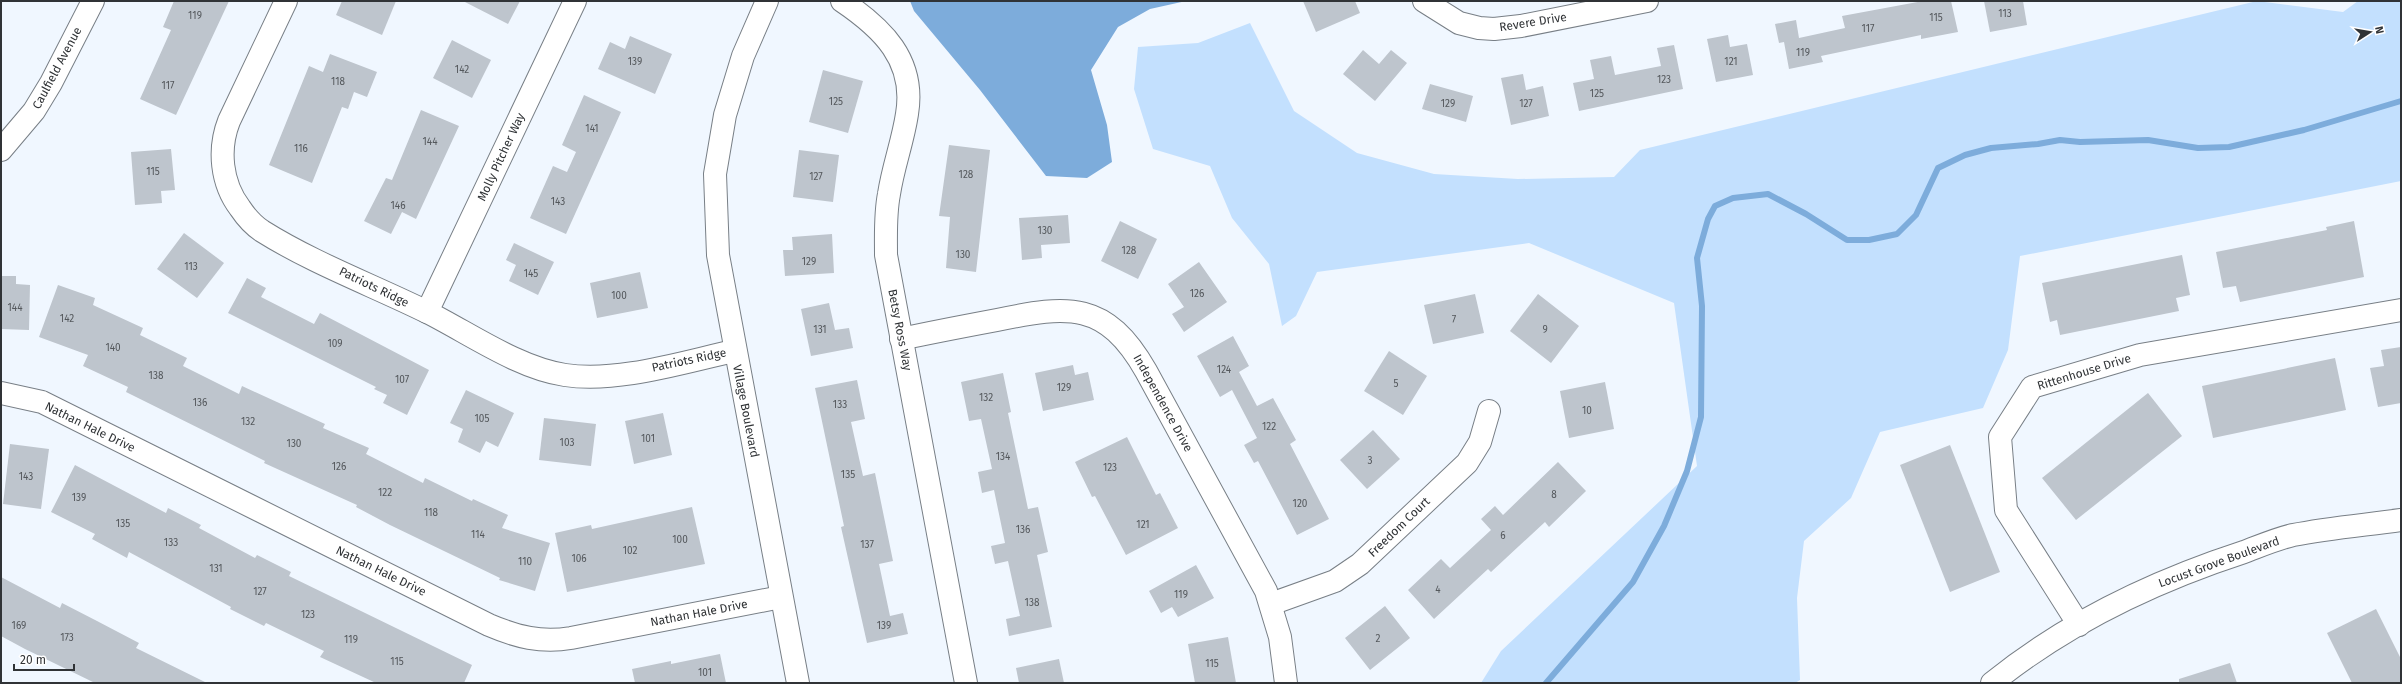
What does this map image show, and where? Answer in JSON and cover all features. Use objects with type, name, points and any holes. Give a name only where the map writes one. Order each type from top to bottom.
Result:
[{"type":"street","name":"Caulfield Avenue","points":[[1,150],[38,106],[92,1]]},
{"type":"street","name":"Patriots Ridge","points":[[286,1],[226,130],[222,156],[225,175],[230,192],[240,209],[251,222],[273,237],[427,312],[520,360],[567,375],[614,375],[734,351]]},
{"type":"street","name":"Molly Pitcher Way","points":[[427,312],[575,1]]},
{"type":"street","name":"Village Boulevard","points":[[767,1],[743,56],[727,108],[716,174],[718,255],[734,351],[798,683]]},
{"type":"street","name":"Betsy Ross Way","points":[[842,1],[873,22],[888,38],[897,55],[908,89],[907,114],[889,193],[886,223],[888,268],[966,683]]},
{"type":"street","name":"Revere Drive","points":[[1424,1],[1459,23],[1471,27],[1494,29],[1521,26],[1648,1]]},
{"type":"street","name":"Independence Drive","points":[[901,339],[1057,309],[1085,314],[1115,330],[1132,348],[1146,371],[1260,578],[1271,604],[1283,648],[1286,683]]},
{"type":"street","name":"Rittenhouse Drive","points":[[2079,625],[2006,510],[2000,437],[2032,388],[2140,355],[2401,310]]},
{"type":"street","name":"Nathan Hale Drive","points":[[1,393],[42,402],[489,625],[526,639],[551,641],[572,638],[782,597]]},
{"type":"street","name":"Freedom Court","points":[[1271,604],[1335,581],[1360,564],[1467,462],[1480,442],[1489,411]]},
{"type":"street","name":"Locust Grove Boulevard","points":[[1992,683],[2018,662],[2079,625],[2152,586],[2206,564],[2292,536],[2401,520]]},
{"type":"shaded area","points":[[910,1],[1186,1],[1150,9],[1118,27],[1091,70],[1107,125],[1112,162],[1087,178],[1046,176],[980,90],[914,11]]},
{"type":"shaded area","points":[[2257,1],[2343,12],[2358,1],[2401,1],[2401,181],[2020,256],[2008,350],[1983,408],[1880,432],[1851,498],[1804,541],[1797,598],[1800,680],[1795,683],[1481,683],[1501,651],[1697,466],[1674,303],[1529,243],[1317,272],[1296,316],[1282,326],[1269,264],[1232,218],[1210,166],[1153,149],[1134,89],[1138,47],[1198,43],[1250,23],[1294,111],[1357,153],[1434,174],[1518,179],[1614,177],[1640,150]]},
{"type":"building","points":[[174,1],[229,1],[176,115],[140,99],[171,30],[163,27]]},
{"type":"building","points":[[342,1],[396,1],[382,35],[336,15]]},
{"type":"building","points":[[463,1],[520,1],[508,24]]},
{"type":"building","points":[[1303,1],[1355,1],[1360,13],[1316,32]]},
{"type":"building","points":[[1923,1],[1951,1],[1958,32],[1921,39],[1921,35],[1821,56],[1823,62],[1789,69],[1784,42],[1779,43],[1775,24],[1796,20],[1799,38],[1845,28],[1842,16]]},
{"type":"building","points":[[1984,1],[2023,1],[2027,25],[1990,32]]},
{"type":"building","points":[[1728,35],[1730,47],[1747,44],[1753,75],[1716,82],[1707,39]]},
{"type":"building","points":[[630,36],[672,54],[655,94],[598,69],[610,42],[625,49]]},
{"type":"building","points":[[452,40],[491,60],[472,98],[433,78]]},
{"type":"building","points":[[1674,45],[1683,89],[1579,111],[1573,83],[1594,79],[1590,60],[1611,56],[1615,75],[1661,66],[1657,48]]},
{"type":"building","points":[[1363,50],[1379,64],[1391,50],[1407,63],[1375,101],[1343,74]]},
{"type":"building","points":[[330,54],[377,72],[367,97],[354,92],[348,109],[342,107],[312,183],[269,165],[309,66],[323,72]]},
{"type":"building","points":[[823,70],[863,81],[848,133],[809,122]]},
{"type":"building","points":[[1523,74],[1526,90],[1543,86],[1549,116],[1511,125],[1501,78]]},
{"type":"building","points":[[1430,84],[1473,96],[1466,122],[1422,109]]},
{"type":"building","points":[[584,95],[621,112],[566,234],[530,218],[553,166],[567,172],[576,152],[562,145]]},
{"type":"building","points":[[421,110],[459,126],[416,219],[402,212],[391,234],[364,221],[386,178],[392,180]]},
{"type":"building","points":[[949,145],[990,150],[976,272],[946,268],[950,217],[939,216]]},
{"type":"building","points":[[171,149],[175,190],[161,191],[162,203],[135,205],[131,152]]},
{"type":"building","points":[[799,150],[839,155],[833,202],[793,197]]},
{"type":"building","points":[[1068,215],[1070,243],[1041,245],[1042,258],[1022,260],[1019,218]]},
{"type":"building","points":[[1120,221],[1157,239],[1138,279],[1101,261]]},
{"type":"building","points":[[2354,221],[2364,277],[2240,302],[2236,286],[2223,288],[2216,252],[2327,230],[2326,227]]},
{"type":"building","points":[[184,233],[224,263],[197,298],[157,269]]},
{"type":"building","points":[[832,234],[834,273],[785,276],[783,250],[793,250],[792,237]]},
{"type":"building","points":[[514,243],[554,262],[538,295],[509,281],[516,265],[506,260]]},
{"type":"building","points":[[2182,255],[2190,295],[2176,298],[2179,311],[2060,335],[2057,320],[2050,322],[2042,283]]},
{"type":"building","points":[[1199,262],[1227,302],[1184,332],[1172,314],[1184,307],[1168,284]]},
{"type":"building","points":[[640,272],[648,308],[597,318],[590,283]]},
{"type":"building","points":[[1,276],[16,276],[16,284],[30,285],[29,330],[1,329]]},
{"type":"building","points":[[247,278],[266,288],[261,297],[314,324],[320,313],[429,370],[407,415],[383,403],[387,395],[374,389],[376,387],[228,313]]},
{"type":"building","points":[[58,285],[95,298],[93,305],[143,328],[140,335],[187,358],[183,366],[239,394],[242,386],[325,424],[323,428],[369,448],[366,454],[423,483],[425,478],[472,501],[473,499],[508,515],[502,528],[550,543],[535,591],[499,580],[500,578],[390,525],[356,507],[357,505],[264,463],[265,461],[126,392],[128,387],[83,366],[88,355],[39,337]]},
{"type":"building","points":[[1475,294],[1484,333],[1433,344],[1424,305]]},
{"type":"building","points":[[1538,294],[1579,326],[1551,363],[1510,331]]},
{"type":"building","points":[[829,303],[835,330],[849,328],[853,348],[811,356],[801,309]]},
{"type":"building","points":[[1233,336],[1249,366],[1239,372],[1257,406],[1273,398],[1296,440],[1290,444],[1329,519],[1297,535],[1258,461],[1254,463],[1244,445],[1257,438],[1232,390],[1220,397],[1197,356]]},
{"type":"building","points":[[2401,347],[2401,403],[2378,407],[2370,368],[2384,366],[2381,350]]},
{"type":"building","points":[[1389,351],[1427,376],[1403,415],[1364,391]]},
{"type":"building","points":[[2335,358],[2346,410],[2213,438],[2202,386]]},
{"type":"building","points":[[1073,365],[1075,375],[1088,372],[1094,400],[1043,411],[1035,373]]},
{"type":"building","points":[[1003,373],[1011,412],[1008,413],[1028,509],[1038,507],[1048,552],[1037,555],[1052,627],[1009,636],[1006,619],[1020,616],[1008,561],[995,564],[991,546],[1005,543],[994,490],[982,493],[978,472],[992,469],[981,419],[969,421],[961,382]]},
{"type":"building","points":[[857,380],[865,419],[851,422],[863,476],[875,473],[893,561],[879,564],[890,616],[903,613],[908,634],[867,643],[841,527],[844,526],[815,388]]},
{"type":"building","points":[[1605,382],[1614,429],[1569,438],[1560,391]]},
{"type":"building","points":[[466,390],[514,413],[498,447],[486,441],[480,453],[458,442],[463,429],[450,423]]},
{"type":"building","points":[[2148,393],[2182,436],[2076,520],[2042,478]]},
{"type":"building","points":[[663,413],[672,455],[634,464],[625,421]]},
{"type":"building","points":[[544,418],[596,424],[591,466],[539,460]]},
{"type":"building","points":[[1373,430],[1400,459],[1367,489],[1340,460]]},
{"type":"building","points":[[1127,437],[1156,495],[1160,493],[1178,528],[1126,555],[1095,496],[1092,497],[1075,462]]},
{"type":"building","points":[[10,444],[49,449],[41,509],[3,504]]},
{"type":"building","points":[[1950,445],[2000,572],[1950,592],[1900,465]]},
{"type":"building","points":[[1558,462],[1586,491],[1549,527],[1545,522],[1491,572],[1488,569],[1434,619],[1408,590],[1441,559],[1450,568],[1491,530],[1481,519],[1495,506],[1503,515]]},
{"type":"building","points":[[75,465],[166,513],[168,508],[201,525],[199,528],[255,558],[257,555],[291,572],[289,576],[472,665],[464,683],[376,683],[320,657],[324,651],[266,623],[264,626],[230,609],[231,607],[129,552],[127,558],[92,539],[95,534],[51,512]]},
{"type":"building","points":[[692,507],[705,564],[567,592],[555,533],[591,525],[592,529]]},
{"type":"building","points":[[1196,565],[1214,598],[1178,617],[1172,607],[1161,613],[1149,591]]},
{"type":"building","points":[[1,577],[60,608],[62,603],[97,621],[139,643],[136,648],[207,683],[95,683],[25,649],[1,636]]},
{"type":"building","points":[[1385,606],[1410,638],[1370,670],[1345,638]]},
{"type":"building","points":[[2376,609],[2401,659],[2401,683],[2352,683],[2327,633]]},
{"type":"building","points":[[1228,637],[1236,683],[1195,683],[1188,644]]},
{"type":"building","points":[[720,654],[726,683],[635,683],[632,669],[671,661],[671,664]]},
{"type":"building","points":[[1059,659],[1064,683],[1019,683],[1016,668]]},
{"type":"building","points":[[2230,663],[2237,683],[2179,683],[2179,679]]},
{"type":"waterway","points":[[1546,683],[1633,582],[1664,526],[1687,471],[1701,417],[1702,306],[1697,258],[1708,219],[1715,206],[1733,198],[1768,194],[1806,214],[1847,240],[1869,240],[1897,234],[1916,215],[1938,168],[1965,155],[1991,148],[2038,144],[2060,140],[2080,142],[2148,140],[2198,148],[2229,147],[2304,130],[2401,101]]}]
